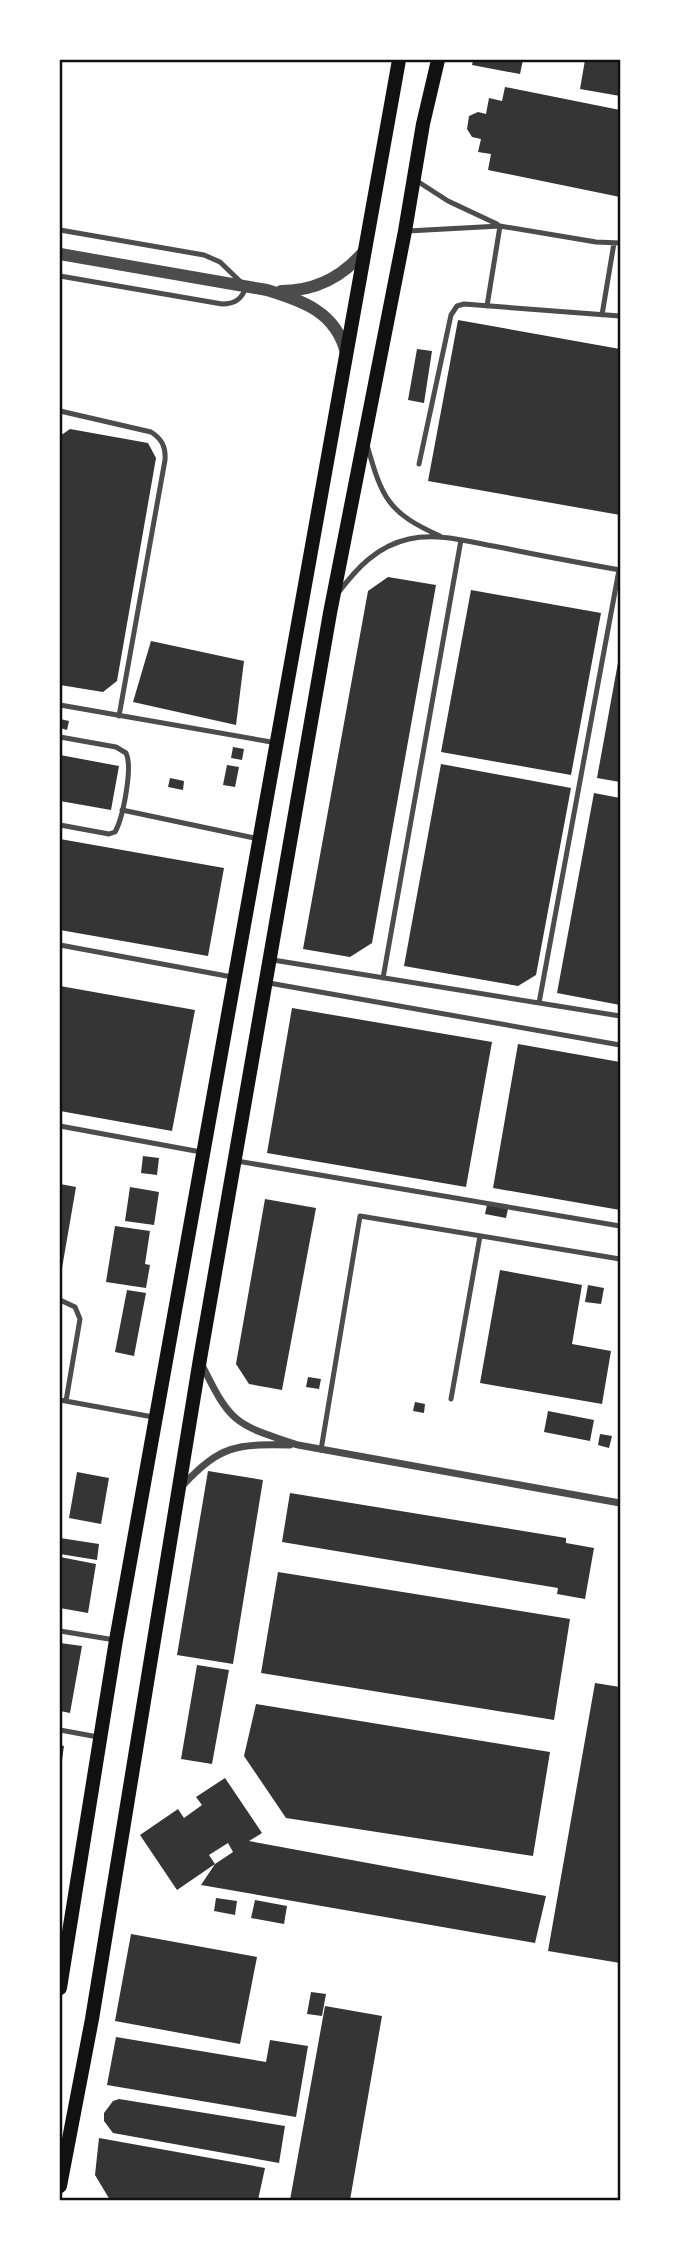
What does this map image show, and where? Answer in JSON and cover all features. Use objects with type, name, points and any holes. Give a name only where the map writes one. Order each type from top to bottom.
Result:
[{"type":"main road","points":[[60,1988],[116,1640],[399,60]]},
{"type":"main road","points":[[60,2186],[92,2019],[200,1359],[332,601],[415,179],[423,124],[438,60]]},
{"type":"street","points":[[60,254],[246,287],[299,291],[322,284],[344,272],[366,249]]},
{"type":"street","points":[[267,290],[307,303],[325,315],[340,334],[347,358]]},
{"type":"street","points":[[200,1359],[220,1402],[236,1420],[257,1432],[321,1450],[621,1503]]},
{"type":"street","points":[[178,1489],[204,1463],[223,1451],[257,1444],[298,1445]]},
{"type":"lane","points":[[415,179],[456,205],[500,226]]},
{"type":"lane","points":[[487,306],[500,226]]},
{"type":"lane","points":[[405,231],[500,226],[617,243],[602,315]]},
{"type":"lane","points":[[60,230],[204,255],[220,262],[246,287],[240,298],[229,304],[222,304],[60,276]]},
{"type":"lane","points":[[419,464],[452,311],[460,304],[621,316]]},
{"type":"lane","points":[[60,411],[145,430],[157,435],[164,447],[165,460],[119,716]]},
{"type":"lane","points":[[364,436],[379,486],[390,503],[413,524],[443,537]]},
{"type":"lane","points":[[332,601],[356,568],[372,555],[390,545],[410,539],[443,537],[620,570],[539,1003]]},
{"type":"lane","points":[[383,978],[461,540]]},
{"type":"lane","points":[[60,705],[276,743]]},
{"type":"lane","points":[[60,737],[116,747],[126,753],[129,764],[117,829],[112,833],[60,825]]},
{"type":"lane","points":[[122,810],[261,839]]},
{"type":"lane","points":[[60,945],[235,977]]},
{"type":"lane","points":[[270,960],[621,1016]]},
{"type":"lane","points":[[265,982],[621,1045]]},
{"type":"lane","points":[[60,1126],[204,1152]]},
{"type":"lane","points":[[234,1160],[621,1226]]},
{"type":"lane","points":[[321,1450],[360,1216],[621,1259]]},
{"type":"lane","points":[[451,1399],[480,1236]]},
{"type":"lane","points":[[60,1300],[75,1307],[80,1319],[63,1400],[156,1418]]},
{"type":"lane","points":[[60,1631],[116,1640]]},
{"type":"lane","points":[[60,1730],[100,1737]]},
{"type":"building","points":[[473,60],[523,60],[520,74],[472,65]]},
{"type":"building","points":[[585,60],[620,60],[620,96],[580,89]]},
{"type":"building","points":[[505,87],[620,110],[620,197],[488,170],[491,154],[478,152],[481,139],[472,137],[467,129],[469,116],[478,112],[486,114],[489,98],[502,101]]},
{"type":"building","points":[[458,320],[620,349],[620,515],[428,481]]},
{"type":"building","points":[[417,349],[432,351],[424,403],[408,400]]},
{"type":"building","points":[[70,429],[148,443],[156,458],[117,681],[103,692],[60,685],[60,436]]},
{"type":"building","points":[[388,577],[436,585],[372,943],[350,957],[303,949],[368,591]]},
{"type":"building","points":[[471,590],[601,613],[571,775],[441,752]]},
{"type":"building","points":[[151,641],[244,661],[236,725],[133,702]]},
{"type":"building","points":[[620,657],[620,782],[597,778]]},
{"type":"building","points":[[60,719],[69,721],[67,730],[60,728]]},
{"type":"building","points":[[233,747],[244,749],[242,760],[231,758]]},
{"type":"building","points":[[60,755],[119,766],[111,810],[60,801]]},
{"type":"building","points":[[441,764],[571,788],[536,975],[518,986],[404,966]]},
{"type":"building","points":[[227,765],[239,767],[235,787],[223,785]]},
{"type":"building","points":[[170,778],[184,781],[183,790],[168,787]]},
{"type":"building","points":[[594,793],[620,798],[620,1005],[557,993]]},
{"type":"building","points":[[60,839],[224,868],[208,956],[60,930]]},
{"type":"building","points":[[60,986],[195,1010],[172,1131],[60,1111]]},
{"type":"building","points":[[292,1008],[492,1042],[466,1187],[267,1153]]},
{"type":"building","points":[[518,1044],[620,1062],[620,1210],[493,1188]]},
{"type":"building","points":[[143,1156],[159,1158],[157,1175],[141,1173]]},
{"type":"building","points":[[60,1184],[76,1187],[61,1274],[60,1274]]},
{"type":"building","points":[[130,1187],[159,1192],[154,1225],[125,1221]]},
{"type":"building","points":[[265,1199],[316,1208],[282,1390],[249,1384],[236,1364]]},
{"type":"building","points":[[487,1205],[508,1209],[506,1218],[485,1214]]},
{"type":"building","points":[[115,1226],[150,1231],[145,1264],[150,1265],[146,1288],[106,1282]]},
{"type":"building","points":[[500,1270],[582,1285],[572,1344],[611,1351],[602,1404],[480,1383]]},
{"type":"building","points":[[588,1285],[604,1288],[601,1304],[585,1302]]},
{"type":"building","points":[[127,1290],[146,1293],[134,1356],[115,1352]]},
{"type":"building","points":[[308,1377],[321,1379],[319,1389],[306,1387]]},
{"type":"building","points":[[415,1402],[425,1404],[424,1413],[413,1411]]},
{"type":"building","points":[[548,1411],[594,1420],[590,1441],[544,1432]]},
{"type":"building","points":[[600,1434],[612,1436],[609,1448],[598,1445]]},
{"type":"building","points":[[208,1471],[263,1480],[233,1664],[177,1655]]},
{"type":"building","points":[[77,1472],[109,1478],[101,1524],[69,1518]]},
{"type":"building","points":[[290,1493],[566,1538],[566,1543],[594,1548],[585,1599],[557,1594],[558,1588],[282,1542]]},
{"type":"building","points":[[60,1538],[99,1544],[97,1560],[60,1554]]},
{"type":"building","points":[[60,1557],[96,1564],[88,1613],[60,1608]]},
{"type":"building","points":[[278,1572],[570,1619],[554,1720],[261,1673]]},
{"type":"building","points":[[60,1643],[82,1646],[70,1713],[60,1711]]},
{"type":"building","points":[[197,1665],[229,1670],[212,1764],[181,1759]]},
{"type":"building","points":[[595,1683],[620,1687],[620,1963],[548,1951]]},
{"type":"building","points":[[256,1704],[550,1752],[533,1856],[286,1818],[244,1756]]},
{"type":"building","points":[[60,1745],[64,1746],[61,1767],[60,1767]]},
{"type":"building","points":[[225,1778],[262,1833],[249,1841],[546,1896],[535,1943],[201,1885],[215,1864],[177,1890],[140,1835],[178,1809],[184,1818],[202,1805],[196,1797]],"holes":[[[228,1843],[233,1852],[215,1864],[209,1855]]]},
{"type":"building","points":[[216,1898],[237,1901],[235,1915],[214,1911]]},
{"type":"building","points":[[255,1900],[287,1906],[284,1924],[251,1918]]},
{"type":"building","points":[[131,1934],[257,1957],[240,2044],[115,2021]]},
{"type":"building","points":[[311,1992],[326,1994],[322,2016],[307,2014]]},
{"type":"building","points":[[325,2006],[382,2016],[350,2200],[290,2200]]},
{"type":"building","points":[[116,2037],[266,2062],[270,2040],[308,2046],[296,2117],[107,2085]]},
{"type":"building","points":[[119,2099],[285,2126],[279,2163],[113,2133],[104,2121],[104,2113],[113,2101]]},
{"type":"building","points":[[99,2138],[265,2168],[258,2200],[110,2200],[95,2175]]}]
